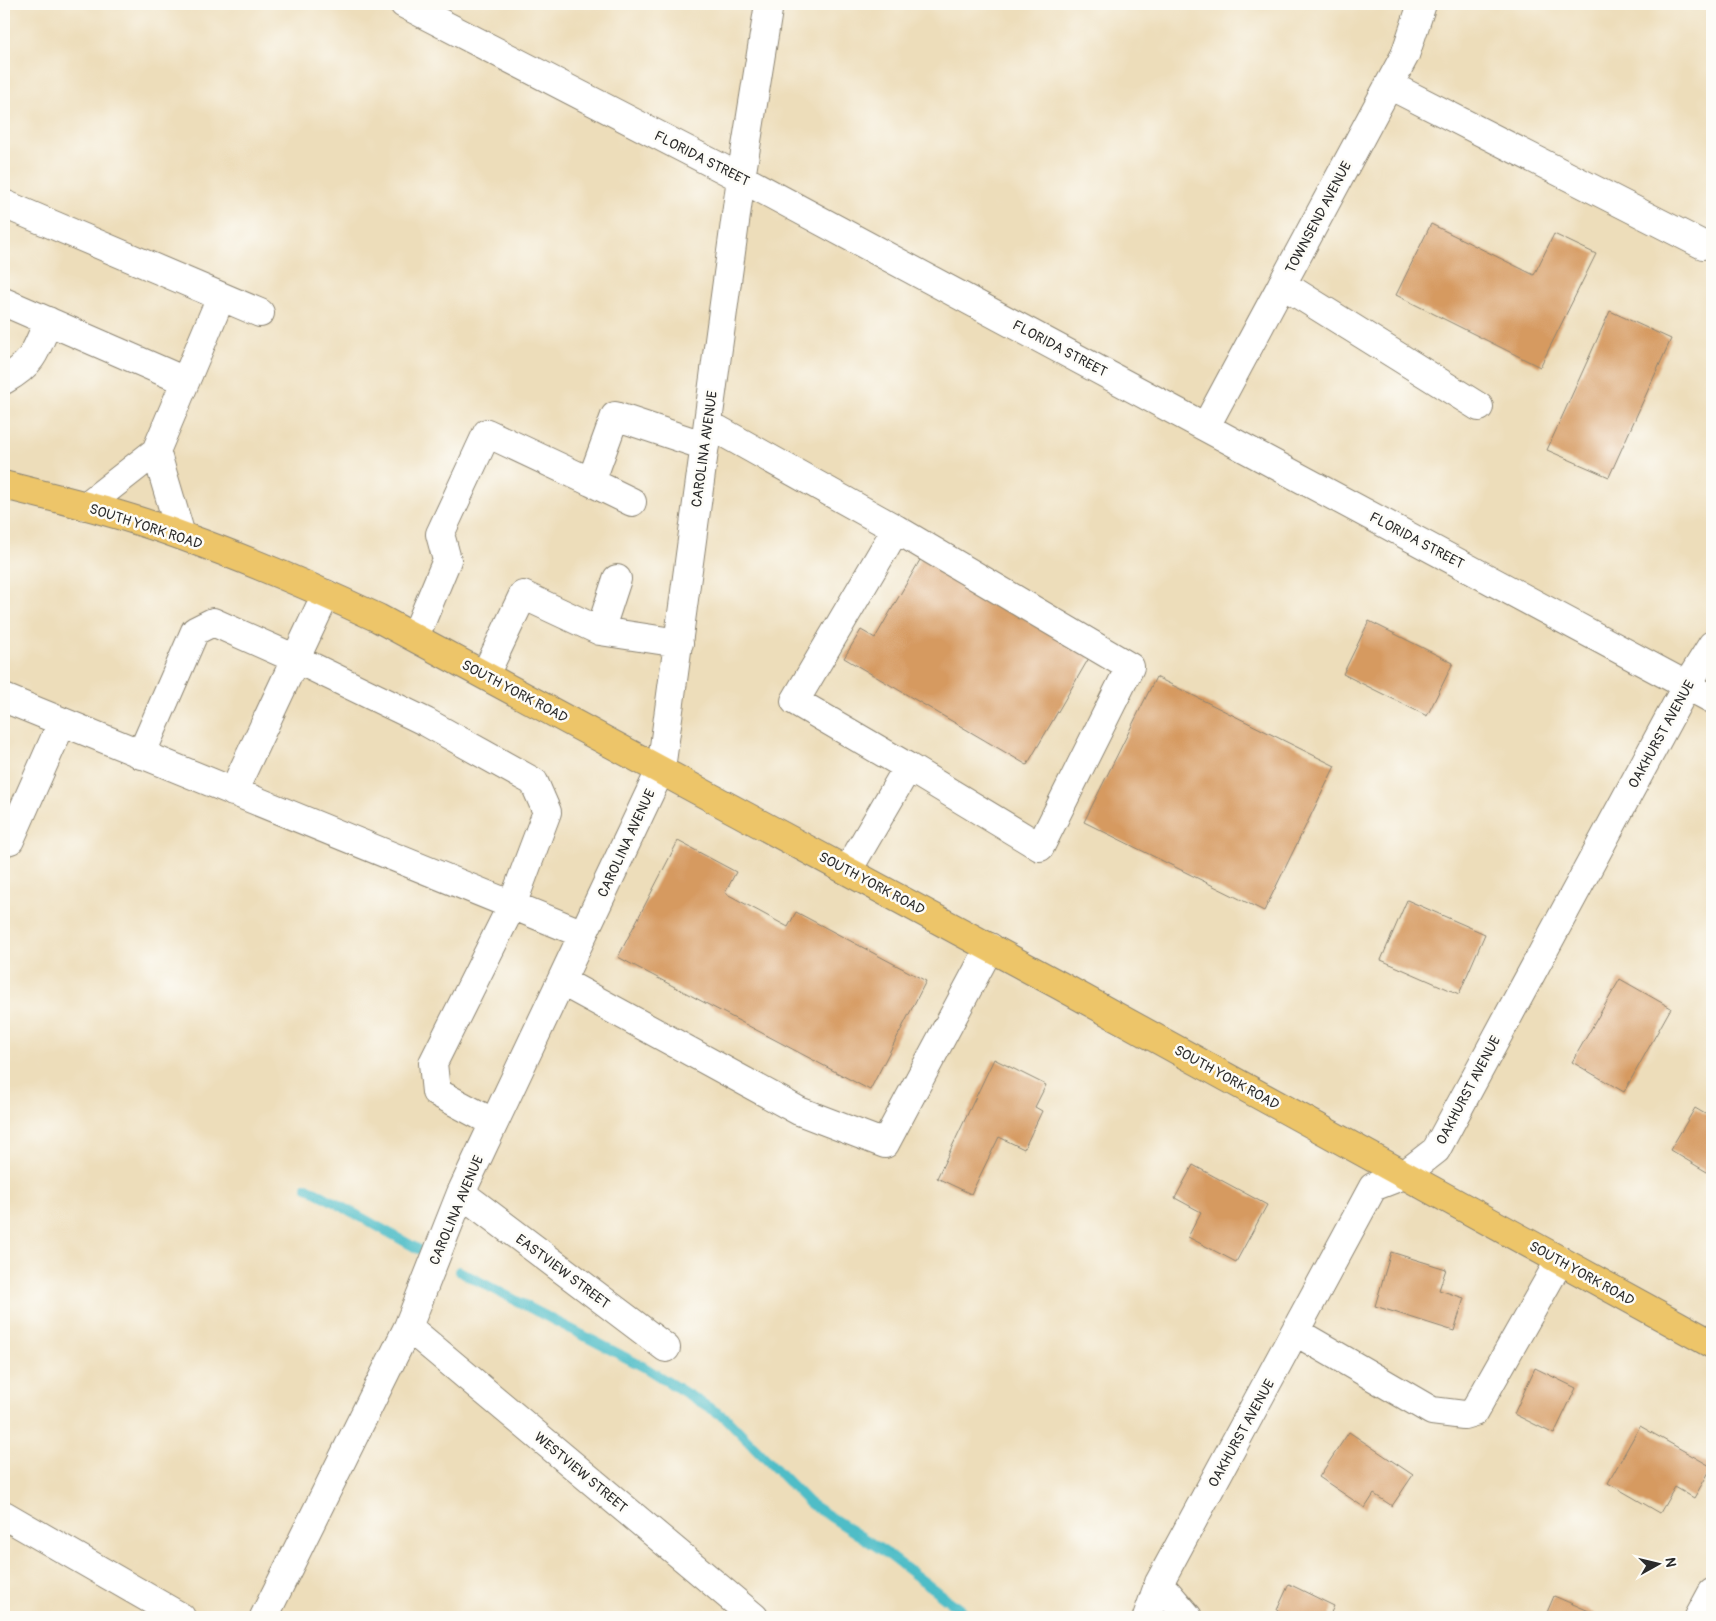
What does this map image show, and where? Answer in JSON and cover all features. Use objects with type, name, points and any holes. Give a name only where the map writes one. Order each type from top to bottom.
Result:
[{"type":"main road","name":"SOUTH YORK ROAD","points":[[4,485],[86,506],[181,535],[326,594],[415,637],[990,947],[1712,1344]]},
{"type":"street","name":"FLORIDA STREET","points":[[404,4],[741,178],[1712,699]]},
{"type":"street","name":"CAROLINA AVENUE","points":[[264,1617],[408,1328],[461,1193],[661,769],[741,178],[769,4]]},
{"type":"street","name":"TOWNSEND AVENUE","points":[[1206,426],[1405,55],[1422,4]]},
{"type":"street","points":[[1389,85],[1703,244]]},
{"type":"street","points":[[4,204],[260,313]]},
{"type":"street","points":[[1282,284],[1479,407]]},
{"type":"street","points":[[86,506],[156,451],[221,297]]},
{"type":"street","points":[[4,302],[185,381]]},
{"type":"street","points":[[4,380],[27,365],[35,353],[48,321]]},
{"type":"street","points":[[591,482],[615,416],[706,435],[896,529],[1130,667],[1040,847],[794,701],[896,529]]},
{"type":"street","points":[[415,637],[447,560],[440,534],[487,433],[632,502]]},
{"type":"street","points":[[156,451],[181,535]]},
{"type":"street","points":[[600,631],[617,580]]},
{"type":"street","points":[[233,792],[326,594]]},
{"type":"street","points":[[485,675],[522,595],[600,631],[678,643]]},
{"type":"street","points":[[141,754],[195,631],[213,622],[296,659],[426,722],[534,782],[547,812],[512,905],[433,1064],[436,1092],[494,1123]]},
{"type":"street","name":"OAKHURST AVENUE","points":[[1147,1617],[1159,1583],[1373,1187],[1404,1175],[1436,1150],[1687,685],[1712,645]]},
{"type":"street","points":[[4,698],[583,934]]},
{"type":"street","points":[[4,842],[10,840],[62,722]]},
{"type":"street","points":[[848,870],[908,767]]},
{"type":"street","points":[[561,981],[799,1111],[885,1144],[990,947]]},
{"type":"street","name":"EASTVIEW STREET","points":[[461,1193],[666,1348]]},
{"type":"street","points":[[1296,1332],[1432,1410],[1464,1415],[1474,1412],[1560,1260]]},
{"type":"street","name":"WESTVIEW STREET","points":[[408,1328],[754,1617]]},
{"type":"street","points":[[4,1515],[181,1617]]},
{"type":"street","points":[[1159,1583],[1188,1617]]},
{"type":"street","points":[[1700,1617],[1712,1593]]},
{"type":"building","points":[[1431,224],[1534,275],[1554,234],[1596,254],[1540,367],[1396,295]]},
{"type":"building","points":[[1610,311],[1671,339],[1609,477],[1547,450]]},
{"type":"building","points":[[924,553],[1093,651],[1027,765],[844,658],[861,630],[875,638]]},
{"type":"building","points":[[1369,621],[1453,663],[1427,716],[1343,674]]},
{"type":"building","points":[[1156,677],[1335,766],[1264,911],[1084,822]]},
{"type":"building","points":[[678,841],[736,872],[725,893],[788,927],[796,912],[926,981],[870,1090],[618,957]]},
{"type":"building","points":[[1407,900],[1485,934],[1459,994],[1381,960]]},
{"type":"building","points":[[1620,979],[1671,1008],[1624,1092],[1572,1062]]},
{"type":"building","points":[[994,1059],[1046,1085],[1035,1107],[1042,1111],[1024,1149],[999,1137],[971,1194],[937,1178]]},
{"type":"building","points":[[1695,1108],[1712,1118],[1712,1175],[1670,1150]]},
{"type":"building","points":[[1193,1165],[1267,1205],[1236,1262],[1188,1237],[1201,1212],[1175,1198]]},
{"type":"building","points":[[1391,1252],[1446,1269],[1439,1290],[1464,1298],[1454,1331],[1375,1306]]},
{"type":"building","points":[[1535,1368],[1576,1388],[1554,1434],[1514,1414]]},
{"type":"building","points":[[1640,1426],[1712,1467],[1694,1498],[1675,1487],[1660,1513],[1608,1483]]},
{"type":"building","points":[[1349,1432],[1413,1475],[1392,1506],[1374,1494],[1365,1508],[1319,1477]]},
{"type":"building","points":[[1289,1584],[1334,1606],[1329,1617],[1292,1617],[1277,1610]]},
{"type":"building","points":[[1554,1596],[1603,1617],[1545,1617]]},
{"type":"waterway","points":[[307,1187],[418,1249]]},
{"type":"waterway","points":[[459,1271],[644,1367],[726,1418],[809,1503],[885,1552],[970,1617]]}]
